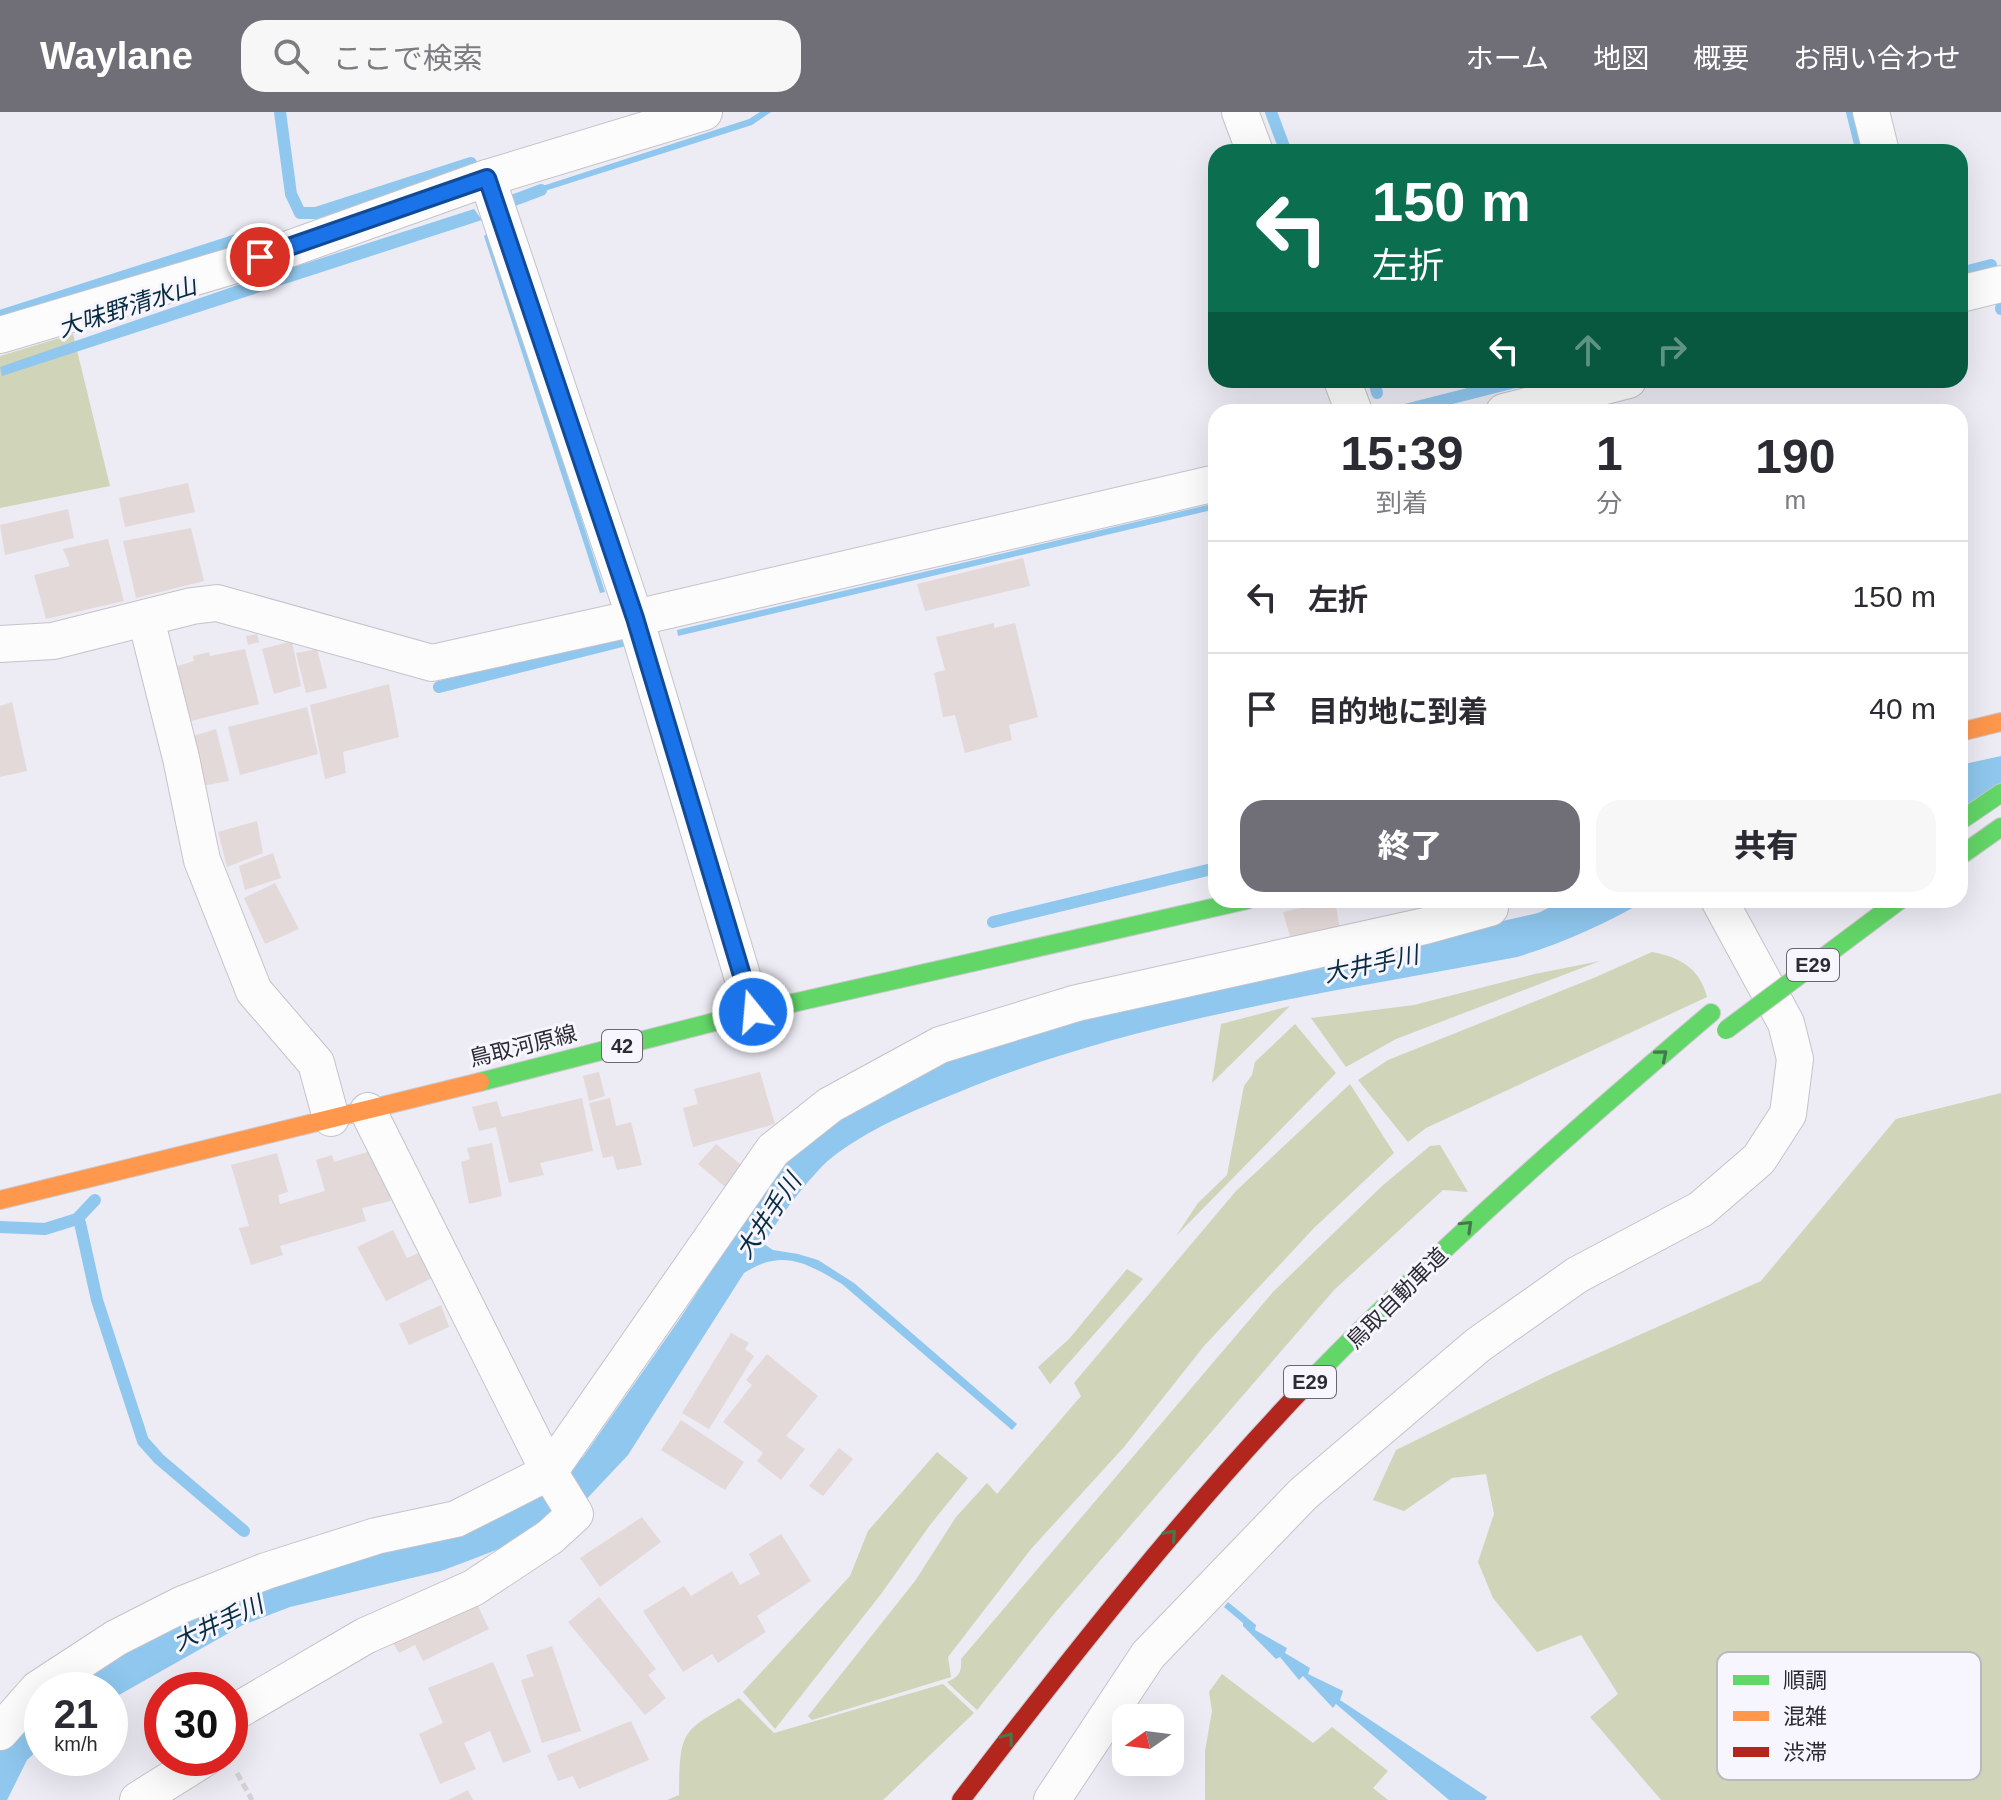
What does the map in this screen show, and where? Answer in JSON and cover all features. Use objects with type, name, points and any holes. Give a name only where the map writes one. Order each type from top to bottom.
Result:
[{"type":"main road","points":[[1968,730],[2001,722]]},
{"type":"main road","points":[[1968,816],[2001,793]]},
{"type":"main road","points":[[1968,850],[2001,827]]},
{"type":"main road","name":"鳥取河原線","points":[[0,1200],[368,1111],[753,1012],[1212,908]]},
{"type":"main road","name":"E29","points":[[1720,1035],[1889,908]]},
{"type":"main road","name":"E29","points":[[1746,986],[1770,967]]},
{"type":"main road","name":"鳥取自動車道","points":[[961,1800],[1149,1561],[1293,1400],[1402,1288],[1494,1201],[1717,1009]]},
{"type":"street","points":[[0,335],[289,249],[487,178],[704,112]]},
{"type":"street","points":[[1240,112],[1252,144]]},
{"type":"street","points":[[1871,112],[1879,144]]},
{"type":"street","points":[[487,178],[635,618],[753,1012]]},
{"type":"street","points":[[1968,292],[2001,284]]},
{"type":"street","points":[[1535,404],[1597,388]]},
{"type":"street","points":[[0,644],[53,641],[192,606],[217,603],[432,663],[1208,485]]},
{"type":"street","points":[[146,619],[181,758],[202,860],[254,991],[316,1063],[331,1118]]},
{"type":"street","points":[[0,1732],[38,1689],[116,1638],[181,1605],[266,1571],[376,1536],[456,1519],[549,1472],[773,1150],[830,1105],[940,1045],[1077,1003],[1425,926],[1490,908]]},
{"type":"street","points":[[1052,1800],[1148,1655],[1303,1494],[1478,1345],[1577,1275],[1701,1209],[1759,1159],[1788,1114],[1795,1059],[1786,1023],[1723,908]]},
{"type":"street","points":[[248,1704],[365,1636],[473,1588],[550,1537],[575,1514],[549,1472],[368,1111]]},
{"type":"street","points":[[138,1800],[191,1776]]},
{"type":"path","points":[[231,1776],[252,1800]]},
{"type":"green space","points":[[73,334],[110,486],[0,508],[0,356]]},
{"type":"green space","points":[[1652,952],[1671,957],[1694,971],[1707,997],[1426,1128],[1408,1142],[1358,1080],[1388,1060]]},
{"type":"green space","points":[[1600,961],[1396,1039],[1346,1067],[1311,1018],[1414,1005]]},
{"type":"green space","points":[[1290,1006],[1212,1083],[1221,1024]]},
{"type":"green space","points":[[1295,1024],[1336,1073],[1176,1236],[1198,1203],[1227,1175],[1244,1086],[1252,1075],[1255,1062]]},
{"type":"green space","points":[[1350,1084],[1394,1153],[1314,1228],[1204,1346],[1124,1447],[1031,1549],[948,1657],[951,1677],[812,1720],[808,1716],[915,1581],[956,1517],[987,1483],[997,1494],[1081,1396],[1074,1383],[1236,1191]]},
{"type":"green space","points":[[2001,1093],[2001,1800],[1661,1800],[1590,1717],[1618,1694],[1581,1635],[1537,1652],[1493,1598],[1478,1562],[1494,1514],[1486,1474],[1452,1478],[1404,1511],[1373,1500],[1396,1450],[1549,1375],[1761,1281],[1896,1119]]},
{"type":"green space","points":[[1440,1145],[1468,1192],[1443,1190],[1334,1290],[1054,1614],[977,1710],[947,1682],[959,1674],[961,1659],[1273,1292],[1382,1186],[1430,1146]]},
{"type":"green space","points":[[1127,1269],[1143,1279],[1050,1384],[1038,1367],[1069,1339]]},
{"type":"green space","points":[[937,1452],[968,1478],[775,1729],[743,1692],[850,1576],[868,1531]]},
{"type":"green space","points":[[1222,1674],[1313,1743],[1332,1727],[1388,1771],[1373,1788],[1388,1800],[1205,1800],[1205,1751],[1212,1711],[1209,1692]]},
{"type":"green space","points":[[943,1684],[974,1713],[883,1800],[667,1800],[679,1795],[681,1756],[688,1734],[706,1718],[739,1698],[774,1733]]},
{"type":"water","points":[[760,112],[771,112],[752,125],[529,196],[527,191],[749,119]]},
{"type":"water","points":[[474,209],[482,220],[2,376],[0,367],[235,286]]},
{"type":"water","points":[[489,232],[605,592],[600,593],[484,236]]},
{"type":"water","points":[[1208,505],[1208,511],[678,636],[677,630]]},
{"type":"water","points":[[2001,756],[2001,796],[1968,805],[1968,763]]},
{"type":"water","name":"大井手川","points":[[1548,908],[1632,908],[1584,932],[1517,957],[1304,996],[1094,1045],[959,1092],[892,1121],[830,1159],[804,1187],[764,1244],[773,1250],[818,1260],[854,1283],[1017,1424],[1012,1430],[842,1284],[794,1261],[770,1261],[744,1273],[628,1455],[580,1506],[527,1538],[441,1571],[290,1607],[243,1625],[160,1672],[144,1672],[144,1681],[128,1690],[128,1672],[89,1672],[139,1642],[250,1591],[525,1504],[583,1457],[781,1166],[836,1112],[948,1056],[1027,1028],[1538,913]]},
{"type":"water","points":[[1228,1602],[1256,1625],[1255,1630],[1287,1648],[1285,1653],[1310,1668],[1308,1674],[1343,1691],[1340,1700],[1487,1797],[1485,1800],[1449,1800],[1336,1704],[1333,1708],[1303,1676],[1299,1680],[1280,1657],[1276,1659],[1224,1607]]},
{"type":"water","points":[[24,1722],[24,1766],[7,1800],[0,1800],[0,1745]]},
{"type":"building","points":[[188,483],[195,512],[125,527],[119,498]]},
{"type":"building","points":[[68,509],[74,538],[5,555],[0,525]]},
{"type":"building","points":[[191,528],[204,581],[136,598],[123,541]]},
{"type":"building","points":[[108,539],[124,601],[46,619],[34,575],[70,566],[63,549]]},
{"type":"building","points":[[1023,558],[1030,586],[925,611],[917,584]]},
{"type":"building","points":[[994,623],[994,628],[1015,623],[1038,717],[1009,725],[1012,740],[965,753],[955,715],[943,717],[934,673],[945,670],[936,637]]},
{"type":"building","points":[[257,634],[259,642],[248,645],[246,636]]},
{"type":"building","points":[[292,641],[301,686],[274,694],[262,649]]},
{"type":"building","points":[[245,649],[259,704],[191,721],[177,666],[194,661],[193,656],[209,652],[210,656]]},
{"type":"building","points":[[317,649],[327,688],[306,693],[296,653]]},
{"type":"building","points":[[389,684],[399,737],[343,752],[346,773],[325,779],[310,705]]},
{"type":"building","points":[[12,702],[27,771],[0,777],[0,706]]},
{"type":"building","points":[[307,707],[318,754],[240,775],[228,727]]},
{"type":"building","points":[[216,729],[229,781],[202,786],[190,737]]},
{"type":"building","points":[[257,821],[263,853],[227,867],[218,832]]},
{"type":"building","points":[[273,853],[281,878],[245,890],[239,866]]},
{"type":"building","points":[[275,883],[299,929],[265,944],[244,898]]},
{"type":"building","points":[[1300,908],[1336,908],[1340,930],[1291,940],[1283,912]]},
{"type":"building","points":[[599,1072],[605,1096],[589,1101],[583,1076]]},
{"type":"building","points":[[760,1072],[775,1124],[693,1147],[683,1108],[698,1104],[694,1089]]},
{"type":"building","points":[[582,1098],[593,1151],[540,1163],[544,1175],[509,1183],[496,1127],[479,1131],[472,1107],[497,1101],[502,1117]]},
{"type":"building","points":[[610,1098],[616,1126],[631,1122],[642,1165],[617,1170],[613,1156],[603,1158],[589,1103]]},
{"type":"building","points":[[492,1143],[502,1196],[469,1204],[461,1162],[470,1159],[467,1148]]},
{"type":"building","points":[[716,1144],[747,1170],[730,1191],[698,1164]]},
{"type":"building","points":[[377,1149],[391,1201],[362,1208],[366,1221],[280,1246],[283,1255],[251,1265],[239,1228],[249,1226],[231,1165],[277,1153],[288,1192],[278,1195],[280,1204],[325,1191],[316,1160],[332,1155],[334,1162]]},
{"type":"building","points":[[393,1230],[407,1258],[423,1251],[436,1276],[386,1301],[357,1247]]},
{"type":"building","points":[[441,1305],[449,1327],[409,1345],[399,1324]]},
{"type":"building","points":[[731,1333],[749,1343],[745,1349],[754,1356],[709,1429],[682,1413]]},
{"type":"building","points":[[767,1354],[818,1396],[786,1436],[805,1449],[781,1480],[757,1461],[763,1453],[723,1422],[752,1385],[746,1380]]},
{"type":"building","points":[[681,1420],[744,1462],[725,1490],[661,1450]]},
{"type":"building","points":[[839,1448],[853,1459],[823,1496],[809,1486]]},
{"type":"building","points":[[642,1517],[661,1542],[600,1587],[580,1558]]},
{"type":"building","points":[[781,1534],[811,1581],[757,1616],[766,1632],[718,1663],[712,1654],[683,1672],[643,1611],[684,1586],[691,1596],[732,1571],[740,1585],[760,1574],[749,1554]]},
{"type":"building","points":[[599,1597],[656,1669],[648,1675],[666,1698],[645,1715],[568,1622]]},
{"type":"building","points":[[478,1606],[489,1629],[423,1661],[415,1645],[399,1653],[393,1643],[416,1630]]},
{"type":"building","points":[[552,1646],[581,1731],[542,1743],[521,1680],[534,1676],[526,1655]]},
{"type":"building","points":[[493,1662],[531,1752],[503,1763],[490,1731],[464,1743],[476,1769],[440,1784],[419,1734],[443,1723],[428,1688]]},
{"type":"building","points":[[631,1721],[649,1760],[579,1789],[573,1776],[558,1781],[547,1755]]},
{"type":"building","points":[[468,1790],[473,1800],[448,1800]]},
{"type":"waterway","points":[[280,112],[291,194],[300,213],[316,213],[471,163]]},
{"type":"waterway","points":[[1271,112],[1283,144]]},
{"type":"waterway","points":[[1852,112],[1860,144]]},
{"type":"waterway","name":"大味野清水山","points":[[498,206],[541,190]]},
{"type":"waterway","points":[[0,316],[262,232]]},
{"type":"waterway","points":[[1968,271],[1991,265]]},
{"type":"waterway","points":[[1376,388],[1377,393]]},
{"type":"waterway","points":[[1428,404],[1492,388]]},
{"type":"waterway","points":[[439,687],[622,641]]},
{"type":"waterway","points":[[993,922],[1208,870]]},
{"type":"waterway","points":[[0,1227],[45,1229],[77,1219],[95,1200]]},
{"type":"waterway","points":[[80,1223],[97,1300],[143,1441],[159,1459],[244,1531]]},
{"type":"traffic: fast","points":[[1968,816],[2001,793]]},
{"type":"traffic: fast","points":[[1968,850],[2001,827]]},
{"type":"traffic: fast","points":[[480,1082],[753,1012],[1212,908]]},
{"type":"traffic: fast","points":[[1726,1030],[1889,908]]},
{"type":"traffic: fast","points":[[1315,1376],[1509,1190],[1711,1013]]},
{"type":"traffic: slow","points":[[1968,730],[2001,722]]},
{"type":"traffic: slow","points":[[0,1200],[480,1082]]},
{"type":"traffic: jam","points":[[961,1800],[1132,1583],[1221,1478],[1315,1376]]},
{"type":"route","points":[[260,257],[487,178],[635,618],[753,1012]]}]
